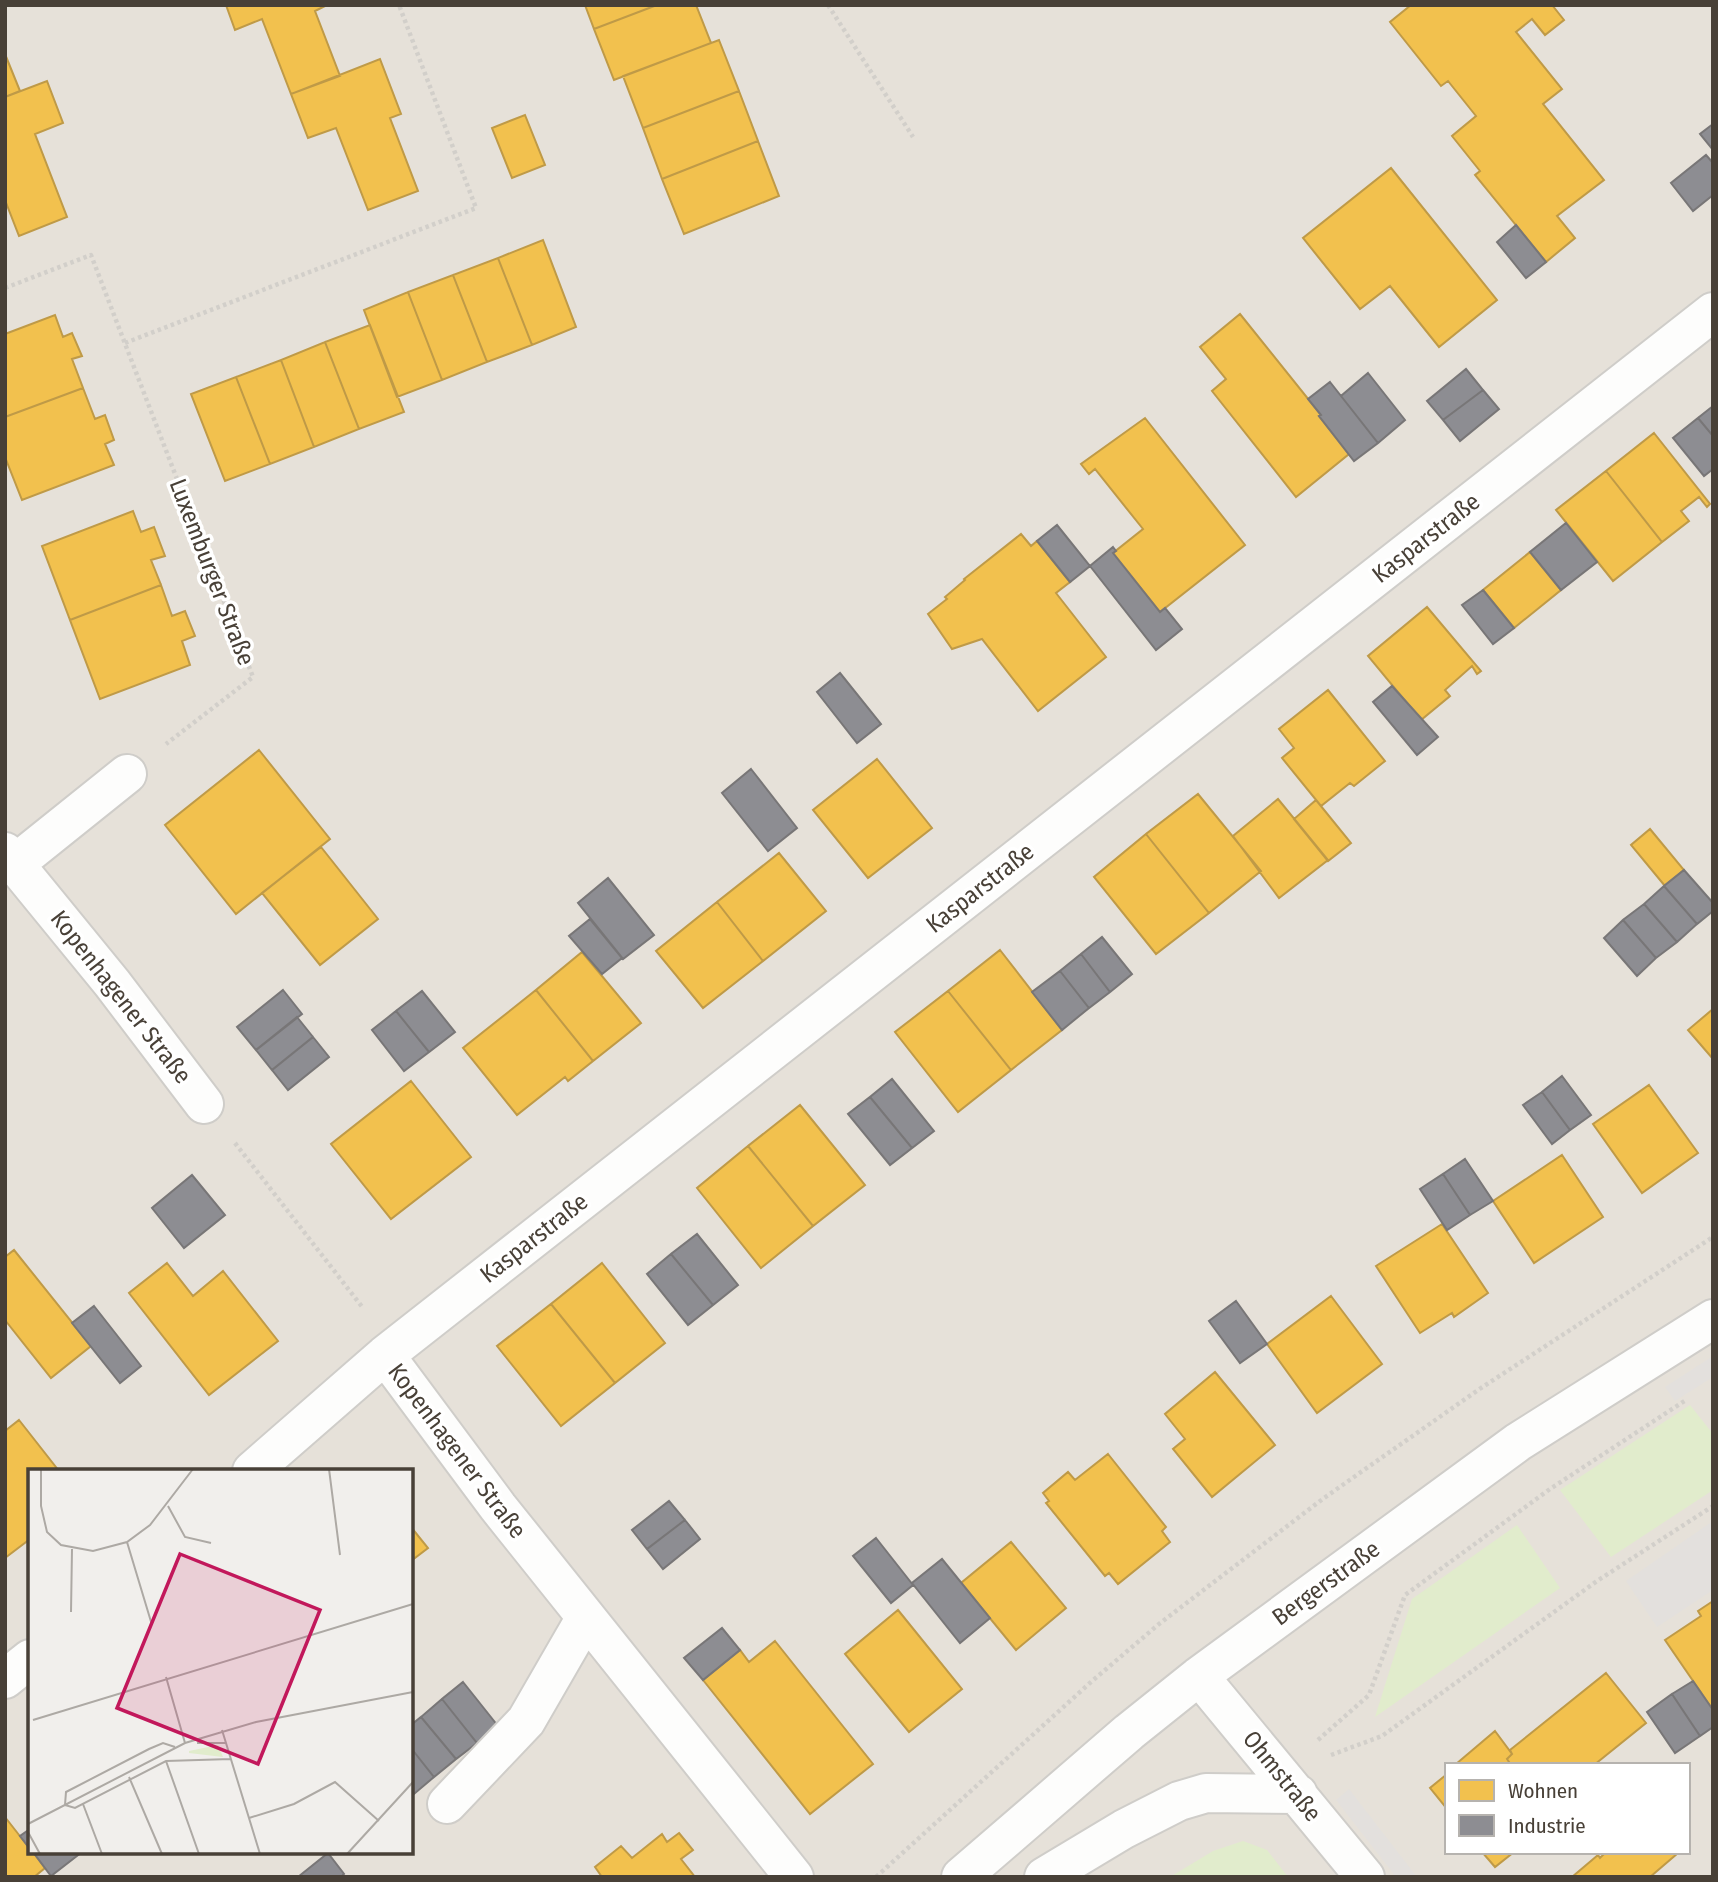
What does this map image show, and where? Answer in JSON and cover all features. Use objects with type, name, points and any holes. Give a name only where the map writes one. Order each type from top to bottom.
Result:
[{"type":"street","name":"Kasparstraße","points":[[254,1469],[384,1355],[1713,312]]},
{"type":"street","points":[[11,857],[127,774]]},
{"type":"street","name":"Kopenhagener Straße","points":[[11,857],[204,1104]]},
{"type":"street","name":"Bergerstraße","points":[[961,1877],[1129,1732],[1199,1676],[1518,1442],[1713,1319]]},
{"type":"street","name":"Kopenhagener Straße","points":[[384,1355],[498,1507],[794,1877]]},
{"type":"street","points":[[447,1804],[526,1721],[586,1617]]},
{"type":"street","points":[[5,1679],[28,1661]]},
{"type":"street","name":"Ohmstraße","points":[[1199,1676],[1365,1877]]},
{"type":"street","points":[[1044,1877],[1124,1829],[1193,1797],[1206,1793],[1289,1784]]},
{"type":"path","points":[[125,343],[476,208],[399,5]]},
{"type":"path","points":[[828,5],[912,137]]},
{"type":"path","name":"Luxemburger Straße","points":[[5,288],[91,255],[253,677],[127,774]]},
{"type":"path","name":"Kopenhagener Straße","points":[[204,1104],[375,1322],[384,1355]]},
{"type":"path","points":[[876,1877],[1159,1624],[1324,1498],[1481,1388],[1713,1237]]},
{"type":"path","points":[[1289,1784],[1368,1696],[1405,1595],[1550,1489],[1689,1398]]},
{"type":"path","points":[[1289,1784],[1382,1736],[1597,1581],[1713,1506]]},
{"type":"shaded area","points":[[5,5],[1713,5],[1713,1877],[5,1877]]},
{"type":"shaded area","points":[[1713,1356],[1713,1377],[1675,1401],[1665,1387]]},
{"type":"shaded area","points":[[1713,1521],[1713,1590],[1657,1627],[1626,1581]]},
{"type":"shaded area","points":[[1349,1789],[1417,1877],[1396,1877],[1336,1800]]},
{"type":"green space","points":[[1690,1405],[1713,1434],[1713,1490],[1611,1557],[1560,1490]]},
{"type":"green space","points":[[1517,1525],[1560,1588],[1375,1717],[1412,1599]]},
{"type":"green space","points":[[1243,1841],[1267,1850],[1288,1877],[1170,1877],[1213,1851]]},
{"type":"building: Wohnen","points":[[226,5],[327,5],[315,11],[340,76],[291,94],[262,19],[235,30]]},
{"type":"building: Wohnen","points":[[585,5],[657,5],[594,29]]},
{"type":"building: Wohnen","points":[[657,5],[696,5],[711,43],[614,80],[594,29]]},
{"type":"building: Wohnen","points":[[1411,5],[1552,5],[1564,20],[1545,35],[1532,19],[1516,32],[1562,89],[1543,104],[1604,180],[1557,216],[1575,238],[1546,262],[1475,175],[1480,171],[1452,136],[1476,116],[1448,81],[1441,86],[1390,22]]},
{"type":"building: Wohnen","points":[[719,40],[739,91],[643,128],[623,76]]},
{"type":"building: Wohnen","points":[[5,54],[20,91],[5,97]]},
{"type":"building: Wohnen","points":[[380,59],[401,114],[390,118],[418,191],[368,210],[336,128],[308,138],[291,94]]},
{"type":"building: Wohnen","points":[[47,81],[63,123],[35,134],[67,217],[19,236],[5,200],[5,97]]},
{"type":"building: Wohnen","points":[[739,91],[758,141],[662,179],[643,128]]},
{"type":"building: Wohnen","points":[[525,115],[545,165],[512,178],[492,128]]},
{"type":"building: Wohnen","points":[[758,141],[779,196],[684,234],[662,179]]},
{"type":"building: Wohnen","points":[[1391,168],[1497,300],[1439,347],[1390,286],[1360,309],[1303,238]]},
{"type":"building: Wohnen","points":[[543,240],[576,327],[532,345],[498,258]]},
{"type":"building: Wohnen","points":[[498,258],[532,345],[487,362],[453,275]]},
{"type":"building: Wohnen","points":[[453,275],[487,362],[442,380],[408,292]]},
{"type":"building: Wohnen","points":[[408,292],[442,380],[397,397],[364,310]]},
{"type":"building: Wohnen","points":[[1240,314],[1349,454],[1296,497],[1212,391],[1226,379],[1200,347]]},
{"type":"building: Wohnen","points":[[55,315],[63,337],[72,333],[82,356],[72,359],[83,388],[5,417],[5,334]]},
{"type":"building: Wohnen","points":[[370,325],[404,412],[359,429],[325,342]]},
{"type":"building: Wohnen","points":[[325,342],[359,429],[314,447],[281,360]]},
{"type":"building: Wohnen","points":[[281,360],[314,447],[270,464],[236,377]]},
{"type":"building: Wohnen","points":[[236,377],[270,464],[225,481],[191,394]]},
{"type":"building: Wohnen","points":[[83,388],[95,419],[105,415],[114,440],[105,444],[114,465],[22,500],[5,457],[5,417]]},
{"type":"building: Wohnen","points":[[1145,418],[1245,545],[1160,612],[1113,553],[1143,529],[1095,469],[1089,474],[1081,464]]},
{"type":"building: Wohnen","points":[[1654,433],[1710,504],[1707,507],[1699,497],[1681,511],[1689,521],[1662,542],[1606,471]]},
{"type":"building: Wohnen","points":[[1606,471],[1662,542],[1613,581],[1556,510]]},
{"type":"building: Wohnen","points":[[133,511],[141,532],[154,527],[165,556],[151,560],[161,585],[70,620],[42,546]]},
{"type":"building: Wohnen","points":[[1021,534],[1031,546],[1037,541],[1070,582],[1056,593],[1106,657],[1038,711],[982,639],[952,649],[928,614],[947,599],[945,597],[964,579]]},
{"type":"building: Wohnen","points":[[1530,552],[1561,590],[1514,628],[1483,590]]},
{"type":"building: Wohnen","points":[[161,585],[172,616],[185,611],[195,636],[182,641],[190,665],[100,699],[70,620]]},
{"type":"building: Wohnen","points":[[1427,607],[1481,671],[1477,674],[1472,666],[1445,690],[1450,696],[1421,720],[1368,656]]},
{"type":"building: Wohnen","points":[[1328,690],[1385,761],[1354,786],[1350,783],[1321,806],[1282,758],[1294,748],[1279,729]]},
{"type":"building: Wohnen","points":[[259,750],[330,839],[236,914],[165,825]]},
{"type":"building: Wohnen","points":[[877,759],[932,828],[868,878],[813,810]]},
{"type":"building: Wohnen","points":[[1198,794],[1261,871],[1209,913],[1146,834]]},
{"type":"building: Wohnen","points":[[1278,799],[1328,860],[1279,898],[1233,836]]},
{"type":"building: Wohnen","points":[[1316,800],[1351,843],[1328,861],[1294,819]]},
{"type":"building: Wohnen","points":[[1650,829],[1684,870],[1665,886],[1631,845]]},
{"type":"building: Wohnen","points":[[1146,834],[1209,913],[1156,954],[1094,877]]},
{"type":"building: Wohnen","points":[[321,847],[378,919],[320,965],[262,893]]},
{"type":"building: Wohnen","points":[[779,853],[826,911],[763,961],[717,902]]},
{"type":"building: Wohnen","points":[[717,902],[763,961],[703,1008],[656,951]]},
{"type":"building: Wohnen","points":[[1000,950],[1062,1030],[1011,1070],[948,991]]},
{"type":"building: Wohnen","points":[[582,952],[641,1023],[593,1061],[536,990]]},
{"type":"building: Wohnen","points":[[536,990],[593,1061],[568,1081],[565,1077],[517,1115],[463,1048]]},
{"type":"building: Wohnen","points":[[948,991],[1011,1070],[958,1112],[895,1032]]},
{"type":"building: Wohnen","points":[[1713,1009],[1713,1059],[1688,1030]]},
{"type":"building: Wohnen","points":[[411,1081],[471,1157],[391,1219],[331,1144]]},
{"type":"building: Wohnen","points":[[1649,1085],[1698,1153],[1642,1193],[1593,1124]]},
{"type":"building: Wohnen","points":[[800,1105],[865,1185],[813,1226],[748,1146]]},
{"type":"building: Wohnen","points":[[748,1146],[813,1226],[761,1268],[697,1188]]},
{"type":"building: Wohnen","points":[[1562,1155],[1603,1217],[1534,1263],[1493,1201]]},
{"type":"building: Wohnen","points":[[1442,1224],[1488,1293],[1454,1317],[1452,1313],[1420,1333],[1376,1266]]},
{"type":"building: Wohnen","points":[[14,1250],[91,1346],[51,1378],[5,1320],[5,1257]]},
{"type":"building: Wohnen","points":[[167,1263],[193,1296],[223,1271],[278,1341],[209,1395],[129,1293]]},
{"type":"building: Wohnen","points":[[602,1263],[665,1343],[615,1383],[551,1304]]},
{"type":"building: Wohnen","points":[[1331,1296],[1382,1364],[1317,1413],[1267,1344]]},
{"type":"building: Wohnen","points":[[551,1304],[615,1383],[561,1426],[497,1346]]},
{"type":"building: Wohnen","points":[[1215,1372],[1275,1445],[1212,1497],[1173,1449],[1185,1439],[1165,1414]]},
{"type":"building: Wohnen","points":[[19,1420],[57,1469],[28,1469],[28,1541],[5,1558],[5,1431]]},
{"type":"building: Wohnen","points":[[1108,1454],[1166,1527],[1162,1531],[1170,1542],[1118,1584],[1109,1573],[1105,1576],[1046,1503],[1049,1501],[1043,1493],[1068,1472],[1075,1480]]},
{"type":"building: Wohnen","points":[[413,1529],[428,1548],[413,1559]]},
{"type":"building: Wohnen","points":[[1011,1542],[1066,1608],[1016,1650],[961,1583]]},
{"type":"building: Wohnen","points":[[1713,1601],[1713,1710],[1665,1640],[1701,1616],[1698,1611]]},
{"type":"building: Wohnen","points":[[898,1610],[962,1689],[909,1732],[845,1654]]},
{"type":"building: Wohnen","points":[[775,1641],[873,1764],[810,1814],[703,1680],[740,1650],[749,1662]]},
{"type":"building: Wohnen","points":[[1606,1673],[1646,1723],[1596,1763],[1510,1763],[1507,1759],[1512,1754],[1510,1750]]},
{"type":"building: Wohnen","points":[[1495,1731],[1512,1754],[1507,1759],[1510,1763],[1457,1763]]},
{"type":"building: Wohnen","points":[[1445,1776],[1445,1807],[1430,1788]]},
{"type":"building: Wohnen","points":[[5,1817],[28,1846],[28,1854],[34,1854],[45,1868],[34,1877],[5,1877]]},
{"type":"building: Wohnen","points":[[679,1833],[693,1850],[681,1859],[695,1877],[602,1877],[595,1867],[621,1846],[632,1858],[662,1834],[667,1842]]},
{"type":"building: Wohnen","points":[[1484,1854],[1511,1854],[1495,1867]]},
{"type":"building: Wohnen","points":[[1604,1854],[1677,1854],[1650,1877],[1572,1877],[1598,1855],[1600,1858]]},
{"type":"building: Industrie","points":[[1713,124],[1713,150],[1700,134]]},
{"type":"building: Industrie","points":[[1706,155],[1713,163],[1713,195],[1693,211],[1671,183]]},
{"type":"building: Industrie","points":[[1516,225],[1546,262],[1526,278],[1497,242]]},
{"type":"building: Industrie","points":[[1466,369],[1483,390],[1443,420],[1427,401]]},
{"type":"building: Industrie","points":[[1368,373],[1405,420],[1378,443],[1341,396]]},
{"type":"building: Industrie","points":[[1330,382],[1378,443],[1354,461],[1308,399]]},
{"type":"building: Industrie","points":[[1483,390],[1499,409],[1460,441],[1443,420]]},
{"type":"building: Industrie","points":[[1713,406],[1713,436],[1698,418]]},
{"type":"building: Industrie","points":[[1698,418],[1713,436],[1713,469],[1704,476],[1673,438]]},
{"type":"building: Industrie","points":[[1566,523],[1597,562],[1561,590],[1530,552]]},
{"type":"building: Industrie","points":[[1057,525],[1090,566],[1070,582],[1037,541]]},
{"type":"building: Industrie","points":[[1113,547],[1116,551],[1113,553],[1160,612],[1165,608],[1182,629],[1156,650],[1090,566]]},
{"type":"building: Industrie","points":[[1483,590],[1514,628],[1493,644],[1462,605]]},
{"type":"building: Industrie","points":[[840,673],[881,724],[857,743],[817,692]]},
{"type":"building: Industrie","points":[[1392,686],[1438,737],[1417,755],[1373,702]]},
{"type":"building: Industrie","points":[[751,769],[797,828],[768,851],[722,793]]},
{"type":"building: Industrie","points":[[1684,870],[1713,903],[1713,911],[1697,924],[1664,886]]},
{"type":"building: Industrie","points":[[608,878],[654,935],[623,959],[578,903]]},
{"type":"building: Industrie","points":[[1664,886],[1697,924],[1677,942],[1644,904]]},
{"type":"building: Industrie","points":[[1644,904],[1677,942],[1656,958],[1623,920]]},
{"type":"building: Industrie","points":[[590,919],[622,958],[602,974],[569,936]]},
{"type":"building: Industrie","points":[[1623,920],[1656,958],[1637,976],[1604,938]]},
{"type":"building: Industrie","points":[[1102,937],[1132,974],[1110,992],[1081,954]]},
{"type":"building: Industrie","points":[[1081,954],[1110,992],[1089,1008],[1060,971]]},
{"type":"building: Industrie","points":[[1060,971],[1089,1008],[1062,1030],[1032,992]]},
{"type":"building: Industrie","points":[[283,990],[302,1014],[256,1050],[237,1027]]},
{"type":"building: Industrie","points":[[422,991],[455,1032],[429,1052],[396,1011]]},
{"type":"building: Industrie","points":[[396,1011],[429,1052],[404,1071],[372,1030]]},
{"type":"building: Industrie","points":[[297,1017],[313,1037],[272,1070],[256,1050]]},
{"type":"building: Industrie","points":[[313,1037],[329,1057],[288,1090],[272,1070]]},
{"type":"building: Industrie","points":[[1562,1076],[1591,1115],[1570,1130],[1542,1092]]},
{"type":"building: Industrie","points":[[892,1079],[934,1131],[912,1148],[870,1097]]},
{"type":"building: Industrie","points":[[1542,1092],[1570,1130],[1552,1144],[1523,1105]]},
{"type":"building: Industrie","points":[[870,1097],[912,1148],[890,1165],[848,1114]]},
{"type":"building: Industrie","points":[[1465,1159],[1493,1201],[1470,1215],[1443,1174]]},
{"type":"building: Industrie","points":[[1443,1174],[1470,1215],[1447,1230],[1420,1189]]},
{"type":"building: Industrie","points":[[192,1175],[225,1215],[184,1248],[152,1208]]},
{"type":"building: Industrie","points":[[697,1234],[738,1285],[713,1305],[671,1254]]},
{"type":"building: Industrie","points":[[671,1254],[713,1305],[688,1325],[647,1274]]},
{"type":"building: Industrie","points":[[1236,1301],[1267,1344],[1240,1363],[1209,1321]]},
{"type":"building: Industrie","points":[[94,1306],[141,1366],[120,1383],[72,1323]]},
{"type":"building: Industrie","points":[[669,1501],[685,1520],[647,1549],[632,1530]]},
{"type":"building: Industrie","points":[[685,1520],[700,1539],[663,1569],[647,1549]]},
{"type":"building: Industrie","points":[[876,1538],[913,1585],[891,1603],[853,1556]]},
{"type":"building: Industrie","points":[[942,1559],[990,1618],[960,1643],[912,1583]]},
{"type":"building: Industrie","points":[[722,1628],[740,1650],[703,1680],[684,1658]]},
{"type":"building: Industrie","points":[[1693,1681],[1713,1710],[1713,1727],[1700,1736],[1672,1694]]},
{"type":"building: Industrie","points":[[463,1682],[498,1726],[477,1743],[442,1699]]},
{"type":"building: Industrie","points":[[1672,1694],[1700,1736],[1675,1753],[1647,1712]]},
{"type":"building: Industrie","points":[[442,1699],[477,1743],[456,1759],[421,1717]]},
{"type":"building: Industrie","points":[[421,1717],[456,1759],[434,1777],[413,1751],[413,1723]]},
{"type":"building: Industrie","points":[[413,1751],[434,1777],[413,1793]]},
{"type":"building: Industrie","points":[[28,1830],[28,1846],[20,1836]]},
{"type":"building: Industrie","points":[[34,1854],[79,1854],[51,1876]]},
{"type":"building: Industrie","points":[[327,1854],[344,1874],[341,1877],[298,1877]]}]
